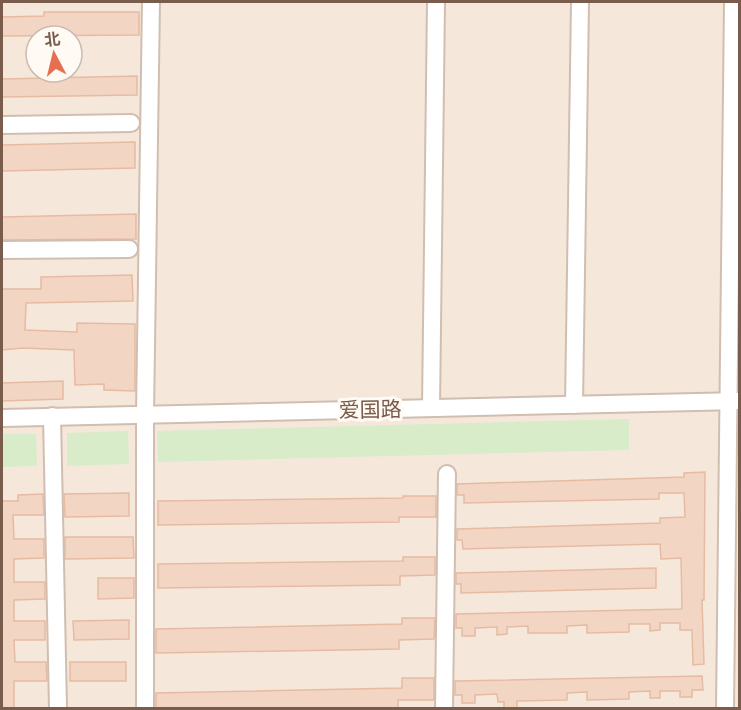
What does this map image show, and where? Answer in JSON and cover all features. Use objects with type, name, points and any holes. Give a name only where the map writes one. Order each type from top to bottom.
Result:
[{"type":"street","points":[[145,708],[145,414],[151,2]]},
{"type":"street","points":[[431,408],[436,2]]},
{"type":"street","points":[[574,405],[580,2]]},
{"type":"street","points":[[725,708],[734,534],[733,2]]},
{"type":"street","points":[[2,125],[131,123]]},
{"type":"street","points":[[2,250],[129,249]]},
{"type":"street","name":"爱国路","points":[[2,418],[734,401]]},
{"type":"street","points":[[52,416],[58,708]]},
{"type":"street","points":[[444,708],[447,474]]},
{"type":"shaded area","points":[[2,2],[739,2],[739,708],[2,708]]},
{"type":"green space","points":[[629,419],[629,450],[158,462],[157,431]]},
{"type":"green space","points":[[128,431],[129,464],[67,466],[67,433]]},
{"type":"green space","points":[[2,434],[36,434],[37,466],[2,467]]},
{"type":"building","points":[[44,12],[139,12],[139,35],[84,35],[84,24],[24,24],[24,36],[2,36],[2,17],[44,16]]},
{"type":"building","points":[[137,76],[137,95],[2,97],[2,79],[24,79],[24,84],[84,84],[84,77]]},
{"type":"building","points":[[135,142],[135,168],[2,171],[2,145]]},
{"type":"building","points":[[136,214],[136,239],[2,240],[2,217]]},
{"type":"building","points":[[132,275],[133,301],[26,303],[25,330],[77,332],[77,323],[135,324],[135,391],[104,390],[104,384],[75,385],[74,350],[23,348],[2,350],[2,289],[41,289],[41,277]]},
{"type":"building","points":[[63,381],[63,399],[2,401],[2,383]]},
{"type":"building","points":[[705,472],[704,600],[702,600],[704,664],[693,665],[692,630],[680,630],[680,623],[660,623],[660,630],[650,631],[650,624],[629,624],[629,632],[587,633],[587,625],[567,626],[567,633],[528,633],[528,626],[507,627],[507,634],[497,635],[497,627],[475,628],[475,636],[462,636],[462,628],[456,628],[456,614],[682,609],[681,558],[661,559],[660,544],[463,549],[462,540],[457,540],[457,529],[660,523],[660,518],[685,517],[684,493],[659,493],[659,499],[464,503],[464,495],[457,495],[457,484],[684,477],[684,473]]},
{"type":"building","points":[[129,493],[129,516],[65,517],[64,494]]},
{"type":"building","points":[[43,494],[44,515],[13,515],[14,539],[44,539],[44,558],[14,559],[14,582],[45,582],[45,599],[14,600],[14,621],[45,621],[45,640],[14,640],[15,662],[46,662],[47,681],[14,681],[14,708],[2,708],[2,501],[18,501],[18,495]]},
{"type":"building","points":[[403,496],[436,496],[436,517],[399,517],[399,522],[158,525],[158,501],[403,498]]},
{"type":"building","points":[[65,537],[133,537],[134,558],[65,559]]},
{"type":"building","points":[[403,557],[435,557],[435,575],[400,576],[400,585],[158,588],[158,564],[403,561]]},
{"type":"building","points":[[656,568],[656,588],[461,593],[461,584],[456,584],[456,573]]},
{"type":"building","points":[[98,578],[134,578],[134,598],[98,599]]},
{"type":"building","points":[[402,618],[435,618],[434,639],[399,640],[399,649],[156,653],[156,629],[402,624]]},
{"type":"building","points":[[129,620],[129,639],[74,640],[73,621]]},
{"type":"building","points":[[70,662],[126,662],[126,681],[70,681]]},
{"type":"building","points":[[702,676],[703,690],[692,690],[692,697],[680,697],[680,691],[660,691],[660,698],[650,698],[650,691],[629,692],[629,699],[587,700],[587,692],[567,693],[567,700],[517,701],[517,708],[504,708],[504,702],[498,702],[497,694],[475,695],[475,703],[462,703],[462,695],[455,695],[455,681]]},
{"type":"building","points":[[402,678],[434,678],[434,700],[398,700],[398,708],[156,708],[156,693],[402,688]]}]
